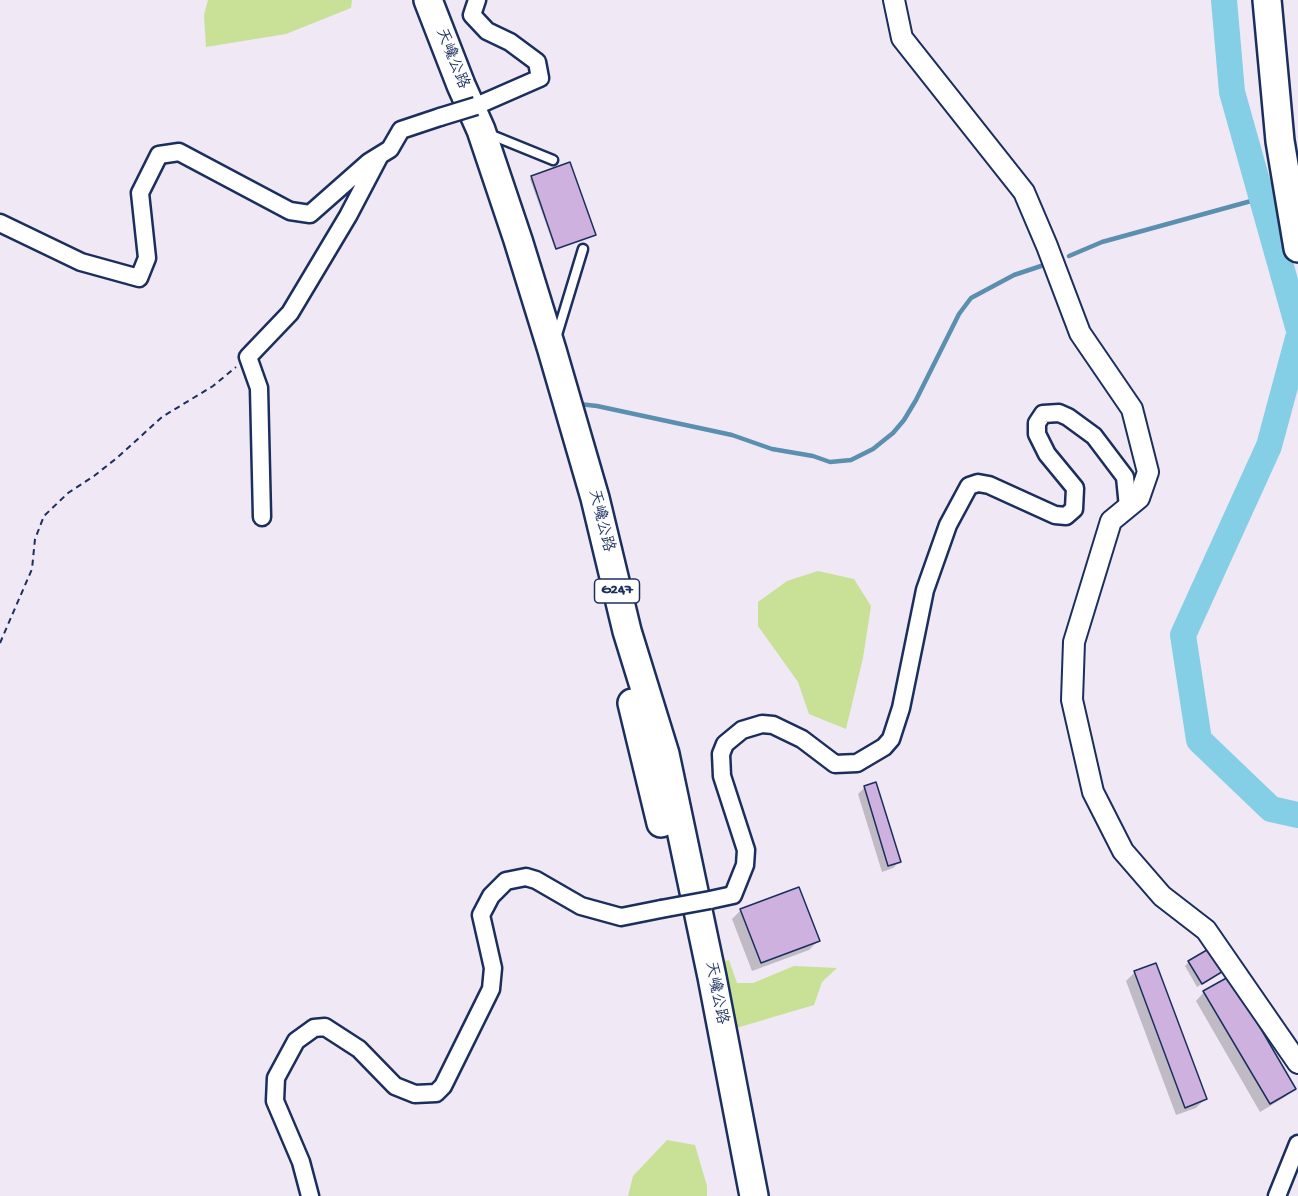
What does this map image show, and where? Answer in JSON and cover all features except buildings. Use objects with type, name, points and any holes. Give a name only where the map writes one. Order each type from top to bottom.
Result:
[{"type":"highway","name":"天巉公路","points":[[416,0],[455,94],[512,249],[580,492],[670,857],[737,1196]]},
{"type":"highway","name":"天巉公路","points":[[428,0],[478,118],[518,240],[552,350],[594,498],[627,630],[665,754],[712,977],[754,1196]]},
{"type":"highway","points":[[1267,0],[1280,141],[1298,248]]},
{"type":"highway","points":[[1280,0],[1286,82],[1298,174]]},
{"type":"street","points":[[0,223],[81,262],[139,278],[147,258],[140,193],[159,155],[179,152],[290,211],[310,214],[369,162],[390,149],[401,130],[440,117],[478,118],[540,78],[537,62],[510,42],[487,31],[472,15],[477,0]]},
{"type":"street","points":[[894,0],[902,38],[1024,192],[1080,333],[1132,409],[1148,472],[1139,498],[1111,520],[1074,642],[1072,700],[1093,792],[1123,851],[1162,896],[1206,930],[1298,1063]]},
{"type":"street","points":[[261,517],[259,388],[248,357],[290,313],[348,216],[381,154]]},
{"type":"street","points":[[310,1196],[301,1162],[275,1101],[276,1078],[296,1041],[314,1028],[324,1027],[359,1048],[395,1086],[415,1094],[436,1094],[443,1086],[491,989],[493,968],[481,915],[491,896],[506,881],[526,878],[536,880],[581,906],[621,917],[732,895],[746,865],[747,850],[722,776],[721,754],[724,744],[742,730],[762,724],[773,725],[802,740],[835,764],[856,763],[884,747],[891,739],[901,708],[925,590],[948,525],[969,486],[978,483],[989,485],[1055,515],[1066,516],[1074,510],[1075,488],[1047,454],[1037,434],[1037,423],[1043,414],[1059,412],[1094,436],[1125,477],[1128,507]]},
{"type":"street","points":[[1277,1196],[1298,1144]]},
{"type":"lane","points":[[478,118],[553,160]]},
{"type":"lane","points":[[552,350],[583,249]]},
{"type":"path","points":[[0,643],[32,568],[35,539],[44,516],[68,493],[118,458],[162,417],[213,386],[248,357]]},
{"type":"green space","points":[[208,0],[352,0],[351,8],[286,34],[206,47],[204,15]]},
{"type":"green space","points":[[818,571],[854,579],[871,606],[863,658],[846,729],[809,714],[798,682],[758,626],[758,602],[787,581]]},
{"type":"green space","points":[[729,960],[737,983],[753,983],[794,966],[837,968],[822,982],[814,1005],[733,1029],[719,962]]},
{"type":"green space","points":[[667,1140],[695,1145],[707,1186],[707,1196],[628,1196],[633,1176]]},
{"type":"waterway","points":[[1224,0],[1232,92],[1298,327]]},
{"type":"waterway","points":[[1069,256],[1102,242],[1262,198]]},
{"type":"waterway","points":[[579,404],[732,435],[772,449],[813,456],[830,462],[851,460],[873,449],[893,433],[904,420],[959,314],[971,298],[1014,275],[1041,266]]},
{"type":"waterway","points":[[1298,338],[1269,446],[1183,635],[1199,740],[1271,809],[1298,815]]}]
